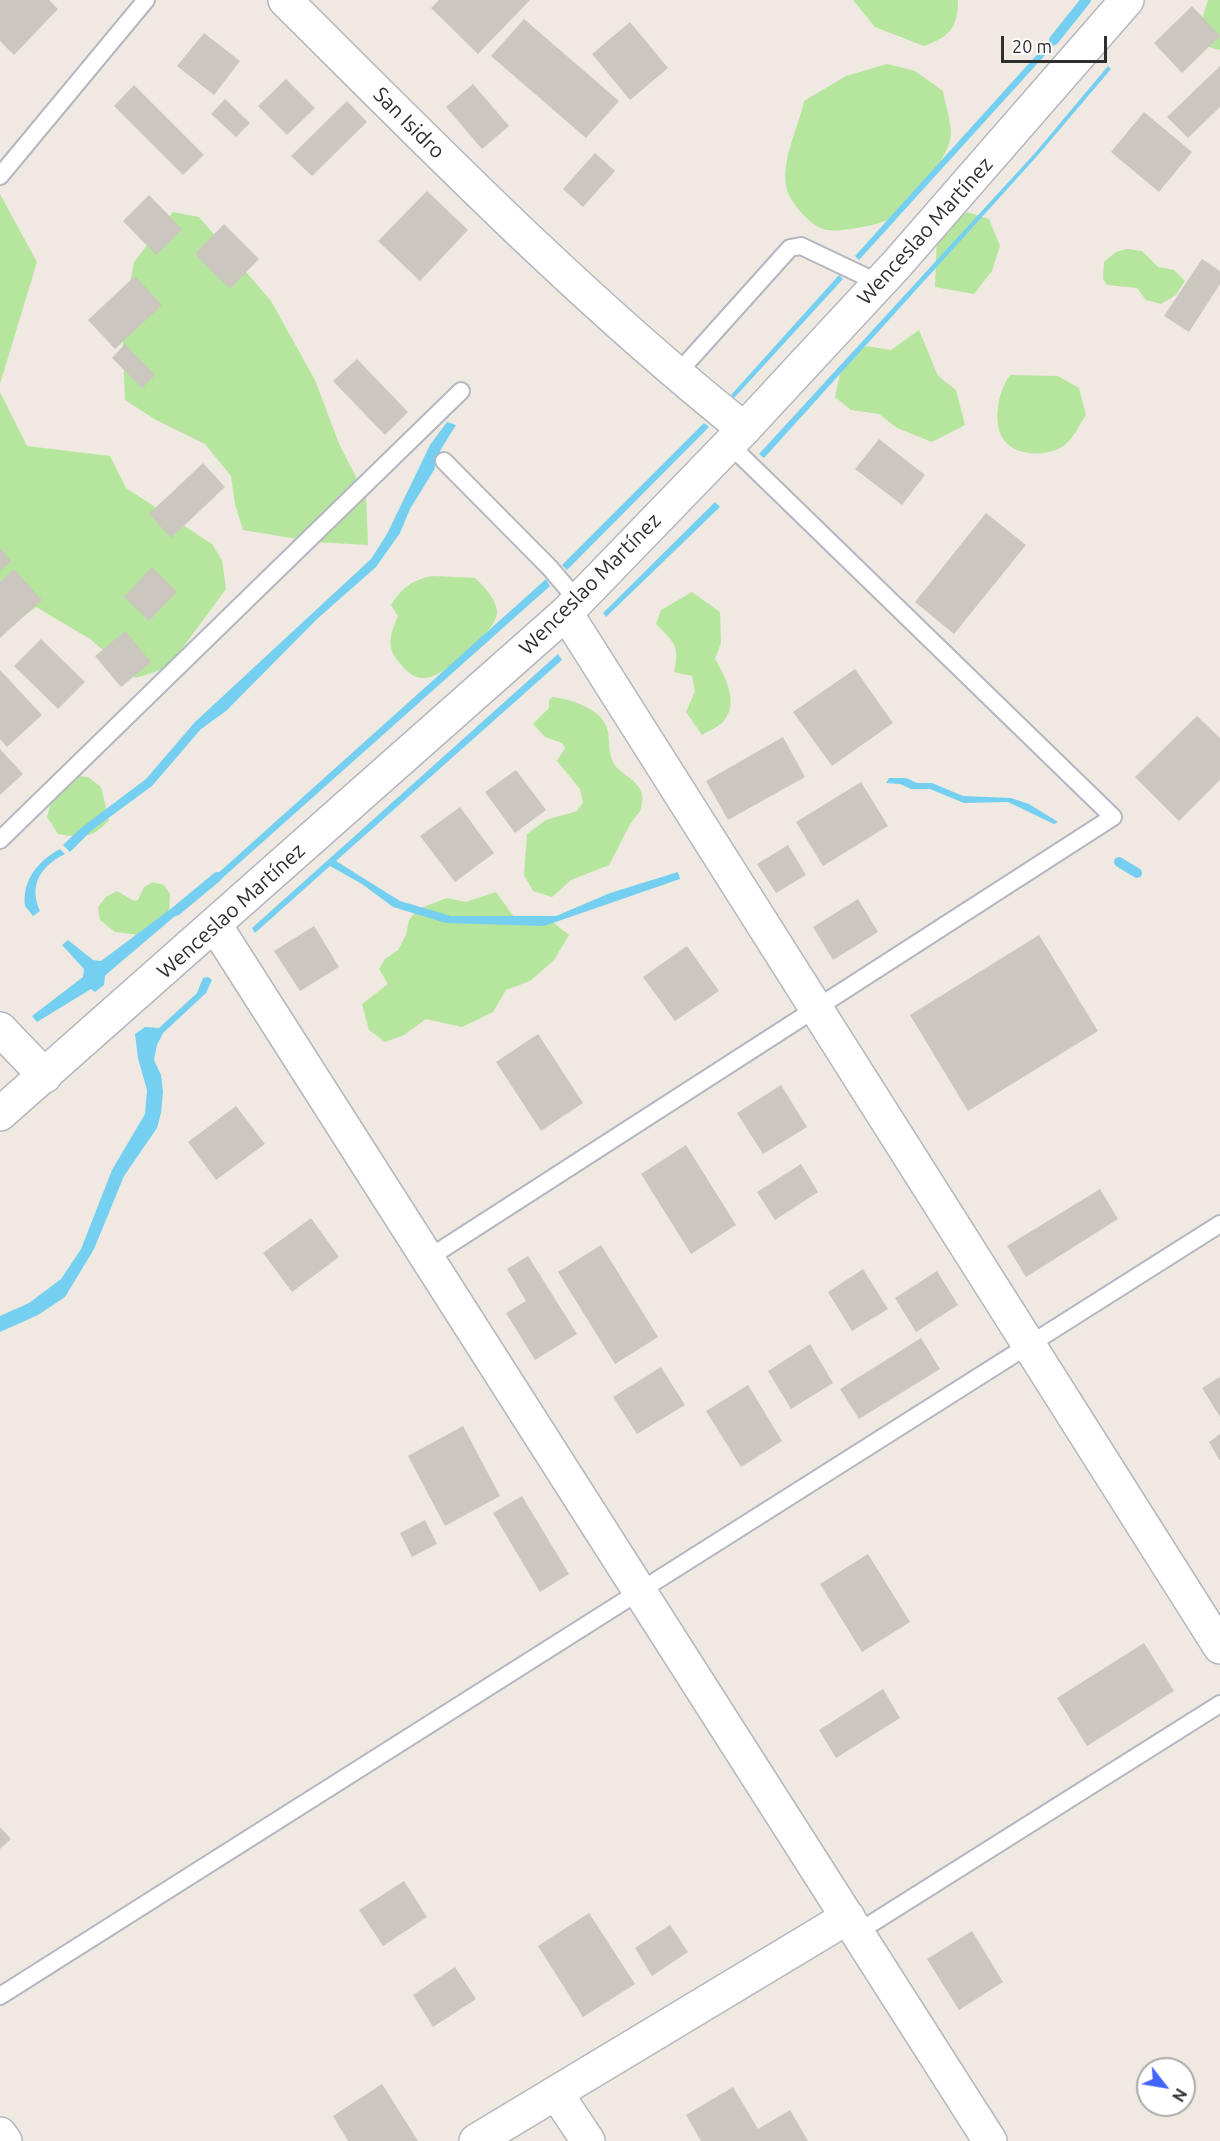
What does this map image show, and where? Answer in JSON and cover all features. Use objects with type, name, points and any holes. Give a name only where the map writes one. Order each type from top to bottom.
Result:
[{"type":"street","name":"San Isidro","points":[[285,0],[532,245],[676,375],[736,437]]},
{"type":"street","name":"Wenceslao Martínez","points":[[0,1113],[45,1076],[571,607],[736,437],[879,283],[1127,0]]},
{"type":"street","points":[[571,607],[815,1007],[1220,1647]]},
{"type":"street","points":[[215,925],[990,2141]]},
{"type":"street","points":[[0,1029],[45,1076]]},
{"type":"street","points":[[476,2141],[556,2093],[853,1925]]},
{"type":"street","points":[[556,2093],[588,2141]]},
{"type":"street","points":[[0,2134],[5,2141]]},
{"type":"lane","points":[[0,176],[146,0]]},
{"type":"lane","points":[[676,375],[790,248],[801,246],[879,283]]},
{"type":"lane","points":[[0,840],[461,391]]},
{"type":"lane","points":[[428,1259],[815,1007],[1113,817],[736,437]]},
{"type":"lane","points":[[444,461],[550,568],[571,607]]},
{"type":"lane","points":[[0,1996],[1220,1224]]},
{"type":"lane","points":[[853,1925],[1220,1704]]},
{"type":"green space","points":[[853,0],[958,0],[958,10],[954,24],[946,35],[924,46],[875,27]]},
{"type":"green space","points":[[1208,0],[1220,0],[1220,50],[1209,47],[1201,22]]},
{"type":"green space","points":[[887,64],[915,71],[943,91],[951,136],[946,151],[916,196],[890,219],[846,230],[829,230],[818,227],[792,201],[785,179],[788,156],[804,101],[846,76]]},
{"type":"green space","points":[[0,194],[37,262],[0,384]]},
{"type":"green space","points":[[173,212],[199,217],[271,301],[315,380],[340,446],[366,496],[368,545],[316,542],[243,530],[235,504],[231,476],[205,444],[156,420],[125,400],[122,326],[134,262]]},
{"type":"green space","points":[[967,212],[989,219],[1000,246],[992,271],[974,294],[935,287],[937,235]]},
{"type":"green space","points":[[1127,249],[1142,251],[1158,267],[1174,270],[1185,281],[1176,295],[1161,304],[1146,300],[1137,288],[1107,285],[1103,279],[1104,262],[1116,252]]},
{"type":"green space","points":[[919,330],[938,376],[956,390],[965,425],[932,442],[897,428],[879,414],[851,410],[835,397],[842,365],[866,346],[891,350]]},
{"type":"green space","points":[[1010,375],[1058,376],[1079,388],[1086,415],[1073,436],[1061,448],[1042,453],[1031,453],[1012,447],[1005,441],[1000,433],[997,418],[1003,388]]},
{"type":"green space","points":[[0,392],[27,446],[110,456],[126,488],[212,544],[222,560],[226,589],[168,668],[135,678],[90,639],[36,607],[0,633]]},
{"type":"green space","points":[[433,576],[475,578],[492,598],[497,613],[488,631],[468,653],[434,676],[421,678],[407,671],[392,650],[391,639],[398,616],[391,605],[409,585]]},
{"type":"green space","points":[[692,592],[720,612],[721,643],[715,659],[723,673],[731,698],[728,715],[723,722],[702,735],[686,712],[695,691],[692,676],[674,672],[676,650],[667,635],[656,624],[661,610]]},
{"type":"green space","points":[[553,697],[578,703],[601,718],[606,724],[614,764],[638,786],[642,799],[640,810],[609,865],[571,880],[552,897],[533,891],[524,875],[527,834],[546,820],[577,811],[583,802],[580,789],[557,761],[565,748],[562,743],[545,737],[533,724],[549,708],[549,700]]},
{"type":"green space","points":[[74,776],[88,777],[101,787],[109,820],[97,831],[86,836],[58,834],[47,817],[52,800]]},
{"type":"green space","points":[[153,882],[164,885],[170,894],[169,915],[140,935],[115,932],[100,920],[98,907],[106,897],[117,891],[134,901],[138,900],[144,887]]},
{"type":"green space","points":[[496,892],[520,925],[546,917],[569,935],[554,960],[530,981],[506,990],[493,1012],[462,1027],[426,1019],[404,1035],[385,1042],[369,1030],[362,1004],[388,984],[379,969],[385,959],[398,950],[406,935],[409,920],[418,909],[447,898],[466,902]]},
{"type":"water","points":[[1061,28],[1066,32],[859,260],[855,256]]},
{"type":"water","points":[[1108,66],[1111,69],[1038,155],[764,458],[759,454],[1035,153]]},
{"type":"water","points":[[839,275],[843,279],[734,398],[731,395]]},
{"type":"water","points":[[447,422],[456,425],[441,449],[434,470],[410,509],[400,533],[376,567],[317,619],[226,711],[201,729],[152,786],[92,830],[70,852],[63,845],[81,828],[146,779],[195,722],[371,559],[387,534],[430,445]]},
{"type":"water","points":[[704,423],[709,427],[567,570],[562,565]]},
{"type":"water","points":[[715,502],[720,507],[606,617],[603,613]]},
{"type":"water","points":[[546,579],[550,586],[210,889],[206,884]]},
{"type":"water","points":[[558,654],[562,660],[336,861],[400,901],[451,916],[556,916],[610,893],[678,872],[680,879],[544,926],[446,923],[393,907],[362,884],[330,866],[255,933],[252,928]]},
{"type":"water","points":[[889,778],[906,778],[917,783],[932,783],[963,796],[1011,798],[1029,804],[1058,822],[1054,824],[1008,802],[964,803],[930,789],[911,789],[900,784],[886,783]]},
{"type":"water","points":[[60,849],[65,854],[49,864],[39,877],[35,893],[40,911],[33,916],[25,906],[29,880],[38,865]]},
{"type":"water","points":[[184,899],[188,905],[108,973],[105,976],[104,985],[95,992],[91,989],[37,1022],[32,1016],[83,977],[84,969],[62,945],[68,940],[93,960],[101,961]]},
{"type":"water","points":[[208,977],[212,980],[206,993],[163,1033],[157,1045],[154,1060],[161,1075],[163,1092],[157,1128],[124,1176],[94,1249],[65,1297],[38,1315],[0,1332],[0,1316],[29,1303],[61,1279],[81,1249],[112,1170],[145,1114],[147,1090],[138,1058],[135,1034],[145,1027],[159,1028],[197,993],[203,978]]},
{"type":"building","points":[[0,0],[49,0],[58,9],[14,55],[0,41]]},
{"type":"building","points":[[439,0],[530,0],[478,54],[431,8]]},
{"type":"building","points":[[1192,6],[1220,36],[1182,73],[1154,43]]},
{"type":"building","points":[[524,19],[619,101],[586,138],[491,56]]},
{"type":"building","points":[[630,22],[668,68],[630,100],[592,54]]},
{"type":"building","points":[[204,33],[240,61],[214,95],[177,66]]},
{"type":"building","points":[[1220,66],[1220,107],[1188,138],[1167,117]]},
{"type":"building","points":[[286,79],[315,108],[287,135],[258,106]]},
{"type":"building","points":[[473,84],[509,126],[482,149],[446,107]]},
{"type":"building","points":[[134,85],[204,155],[183,175],[114,106]]},
{"type":"building","points":[[225,99],[250,123],[236,137],[211,114]]},
{"type":"building","points":[[347,101],[367,122],[312,176],[291,156]]},
{"type":"building","points":[[1144,112],[1192,152],[1159,192],[1111,152]]},
{"type":"building","points":[[595,153],[615,171],[583,207],[563,189]]},
{"type":"building","points":[[427,191],[468,230],[420,281],[378,241]]},
{"type":"building","points":[[149,195],[182,229],[156,255],[123,221]]},
{"type":"building","points":[[224,224],[259,259],[230,289],[195,254]]},
{"type":"building","points":[[1202,259],[1220,271],[1220,284],[1189,332],[1164,316]]},
{"type":"building","points":[[135,276],[162,305],[115,349],[88,320]]},
{"type":"building","points":[[125,344],[155,375],[142,388],[112,358]]},
{"type":"building","points":[[357,359],[408,412],[385,435],[333,381]]},
{"type":"building","points":[[879,439],[925,475],[902,505],[855,469]]},
{"type":"building","points":[[203,463],[225,487],[171,538],[149,514]]},
{"type":"building","points":[[986,513],[1026,545],[954,634],[915,602]]},
{"type":"building","points":[[0,548],[11,561],[0,571]]},
{"type":"building","points":[[152,567],[177,592],[149,621],[124,597]]},
{"type":"building","points":[[14,569],[42,600],[0,638],[0,582]]},
{"type":"building","points":[[125,631],[151,662],[121,687],[95,656]]},
{"type":"building","points":[[41,639],[85,682],[58,709],[14,666]]},
{"type":"building","points":[[855,669],[893,723],[832,766],[793,712]]},
{"type":"building","points":[[0,670],[42,715],[7,747],[0,739]]},
{"type":"building","points":[[1197,716],[1220,738],[1220,780],[1179,821],[1135,777]]},
{"type":"building","points":[[783,737],[805,777],[728,820],[706,781]]},
{"type":"building","points":[[0,749],[23,774],[0,795]]},
{"type":"building","points":[[516,770],[546,810],[515,833],[485,792]]},
{"type":"building","points":[[861,782],[888,826],[823,866],[796,822]]},
{"type":"building","points":[[460,807],[494,853],[455,882],[420,836]]},
{"type":"building","points":[[788,845],[806,875],[776,893],[757,864]]},
{"type":"building","points":[[858,899],[878,932],[833,960],[813,927]]},
{"type":"building","points":[[314,926],[339,967],[300,991],[274,951]]},
{"type":"building","points":[[1039,935],[1098,1031],[968,1111],[910,1015]]},
{"type":"building","points":[[687,946],[719,991],[675,1021],[643,977]]},
{"type":"building","points":[[538,1034],[583,1103],[541,1131],[496,1062]]},
{"type":"building","points":[[781,1085],[807,1127],[763,1154],[737,1113]]},
{"type":"building","points":[[236,1106],[265,1144],[216,1180],[188,1142]]},
{"type":"building","points":[[686,1145],[736,1225],[691,1254],[641,1174]]},
{"type":"building","points":[[801,1164],[818,1192],[775,1220],[757,1192]]},
{"type":"building","points":[[1100,1189],[1118,1219],[1026,1277],[1007,1246]]},
{"type":"building","points":[[311,1218],[339,1257],[292,1292],[263,1253]]},
{"type":"building","points":[[601,1245],[658,1337],[615,1364],[558,1272]]},
{"type":"building","points":[[528,1256],[577,1334],[535,1360],[506,1313],[526,1301],[507,1269]]},
{"type":"building","points":[[863,1269],[888,1309],[852,1331],[828,1292]]},
{"type":"building","points":[[937,1271],[958,1305],[916,1332],[895,1298]]},
{"type":"building","points":[[921,1338],[940,1369],[859,1419],[840,1389]]},
{"type":"building","points":[[810,1344],[833,1383],[791,1409],[768,1371]]},
{"type":"building","points":[[661,1367],[685,1405],[637,1434],[613,1397]]},
{"type":"building","points":[[1220,1377],[1220,1417],[1202,1388]]},
{"type":"building","points":[[748,1385],[782,1441],[741,1467],[706,1411]]},
{"type":"building","points":[[463,1426],[500,1496],[445,1526],[408,1456]]},
{"type":"building","points":[[1220,1434],[1220,1461],[1209,1442]]},
{"type":"building","points":[[522,1496],[569,1574],[540,1592],[493,1513]]},
{"type":"building","points":[[425,1520],[437,1544],[412,1557],[400,1533]]},
{"type":"building","points":[[868,1554],[910,1622],[862,1652],[820,1584]]},
{"type":"building","points":[[1144,1643],[1174,1691],[1087,1746],[1057,1698]]},
{"type":"building","points":[[883,1689],[900,1718],[836,1758],[819,1730]]},
{"type":"building","points":[[0,1827],[11,1839],[0,1849]]},
{"type":"building","points":[[404,1881],[427,1917],[383,1946],[359,1910]]},
{"type":"building","points":[[589,1913],[635,1984],[583,2017],[538,1946]]},
{"type":"building","points":[[670,1925],[688,1952],[652,1976],[635,1948]]},
{"type":"building","points":[[972,1931],[1003,1982],[959,2010],[927,1959]]},
{"type":"building","points":[[455,1967],[476,1999],[433,2027],[413,1995]]},
{"type":"building","points":[[382,2084],[418,2141],[348,2141],[333,2116]]},
{"type":"building","points":[[733,2087],[758,2129],[790,2110],[808,2141],[701,2141],[686,2115]]},
{"type":"waterway","points":[[1054,40],[1086,0]]},
{"type":"waterway","points":[[1119,862],[1137,873]]},
{"type":"waterway","points":[[176,911],[217,877]]}]
